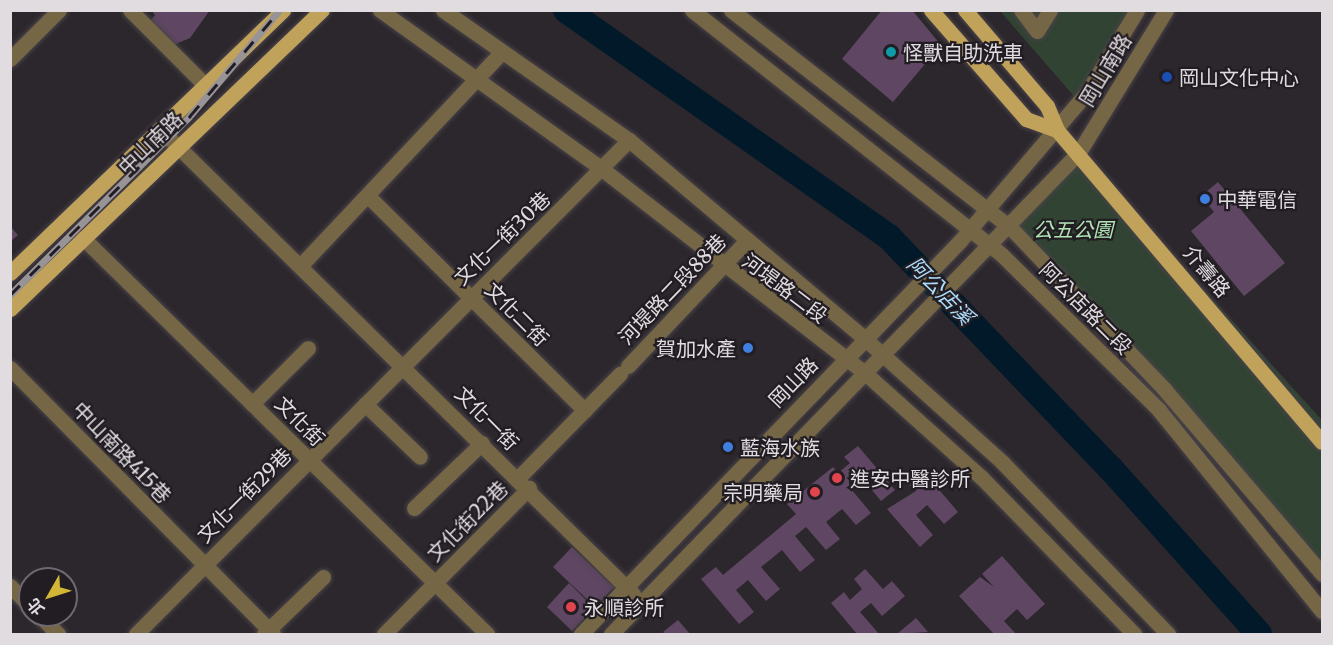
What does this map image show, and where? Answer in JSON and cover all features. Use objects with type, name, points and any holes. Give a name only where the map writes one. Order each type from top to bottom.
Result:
[{"type":"main road","name":"中山南路","points":[[10,273],[283,10]]},
{"type":"main road","name":"中山南路","points":[[10,309],[177,146],[322,10]]},
{"type":"main road","points":[[931,10],[1026,119],[1057,129]]},
{"type":"main road","points":[[965,10],[1047,106],[1057,129]]},
{"type":"main road","name":"介壽路","points":[[1057,129],[1079,152],[1323,442]]},
{"type":"street","points":[[10,59],[59,10]]},
{"type":"street","points":[[130,10],[206,86]]},
{"type":"street","name":"河堤路二段","points":[[381,10],[602,169],[722,266],[843,359],[865,373],[982,478],[1134,634]]},
{"type":"street","name":"河堤路二段","points":[[443,10],[629,140],[864,338],[1002,462],[1155,615],[1168,634]]},
{"type":"street","name":"阿公店路二段","points":[[692,10],[992,244],[1159,410],[1323,611]]},
{"type":"street","name":"阿公店路二段","points":[[731,10],[988,207],[1010,227],[1165,390],[1323,574]]},
{"type":"street","points":[[1021,10],[1037,31],[1050,10]]},
{"type":"street","name":"岡山南路","points":[[1057,129],[1137,10]]},
{"type":"street","name":"岡山南路","points":[[1079,152],[1166,10]]},
{"type":"street","points":[[301,265],[480,82],[502,52]]},
{"type":"street","name":"岡山路","points":[[581,634],[843,359],[960,241],[1057,129]]},
{"type":"street","name":"文化一街","points":[[161,130],[404,365],[642,602]]},
{"type":"street","name":"文化一街30巷","points":[[404,365],[629,140]]},
{"type":"street","points":[[611,634],[979,259],[1079,152]]},
{"type":"street","name":"文化二街","points":[[368,196],[585,411]]},
{"type":"street","name":"文化街","points":[[83,238],[488,634]]},
{"type":"street","name":"河堤路二段88巷","points":[[585,411],[747,240]]},
{"type":"street","points":[[252,404],[308,348]]},
{"type":"street","name":"文化一街29巷","points":[[136,634],[404,365]]},
{"type":"street","name":"中山南路415巷","points":[[10,368],[203,565]]},
{"type":"street","points":[[365,404],[420,458]]},
{"type":"street","name":"文化街22巷","points":[[384,634],[435,583],[585,411]]},
{"type":"street","points":[[414,508],[483,443]]},
{"type":"street","name":"文化一街29巷","points":[[203,565],[268,633]]},
{"type":"street","points":[[268,633],[323,577]]},
{"type":"street","points":[[1134,634],[1155,615]]},
{"type":"green space","points":[[1000,11],[1135,11],[1079,102]]},
{"type":"green space","name":"公五公園","points":[[1079,152],[1322,420],[1322,574],[1010,227]]},
{"type":"building","points":[[151,10],[210,10],[190,38],[171,46],[150,21],[155,15]]},
{"type":"building","name":"怪獸自助洗車","points":[[882,10],[912,10],[941,45],[893,102],[842,59]]},
{"type":"building","points":[[1218,182],[1285,263],[1244,296],[1191,231],[1214,212],[1201,196]]},
{"type":"building","points":[[10,226],[18,235],[10,242]]},
{"type":"building","points":[[858,446],[895,490],[881,501],[863,479],[851,489],[871,513],[856,525],[842,509],[826,522],[840,539],[826,550],[806,527],[795,536],[815,560],[800,572],[782,550],[761,567],[780,589],[766,601],[748,580],[736,590],[754,612],[739,624],[701,579],[716,567],[723,575],[796,514],[787,504],[833,467],[838,473],[850,463],[844,457]]},
{"type":"building","points":[[924,472],[958,512],[944,524],[927,505],[916,515],[933,535],[920,547],[887,509],[916,491],[909,485]]},
{"type":"building","points":[[572,547],[614,587],[595,607],[553,567]]},
{"type":"building","points":[[1002,556],[1045,604],[1027,620],[1017,609],[1004,621],[1016,634],[994,634],[959,596],[980,577],[994,587],[982,574]]},
{"type":"building","points":[[865,569],[883,589],[892,581],[905,596],[882,616],[871,603],[860,612],[879,634],[857,634],[831,603],[844,592],[850,600],[862,589],[854,579]]},
{"type":"building","name":"永順診所","points":[[569,583],[594,608],[572,631],[547,607]]},
{"type":"building","points":[[916,618],[928,632],[897,634]]},
{"type":"building","points":[[678,620],[690,634],[663,632]]},
{"type":"waterway","name":"阿公店溪","points":[[566,10],[889,237],[1111,469],[1259,634]]},
{"type":"railway","points":[[10,295],[190,116],[280,10]]},
{"type":"place","name":"怪獸自助洗車","points":[[891,52]]},
{"type":"place","name":"岡山文化中心","points":[[1167,77]]},
{"type":"place","name":"中華電信","points":[[1205,199]]},
{"type":"place","name":"賀加水產","points":[[748,348]]},
{"type":"place","name":"藍海水族","points":[[728,447]]},
{"type":"place","name":"進安中醫診所","points":[[837,478]]},
{"type":"place","name":"宗明藥局","points":[[815,492]]},
{"type":"place","name":"永順診所","points":[[571,607]]}]
